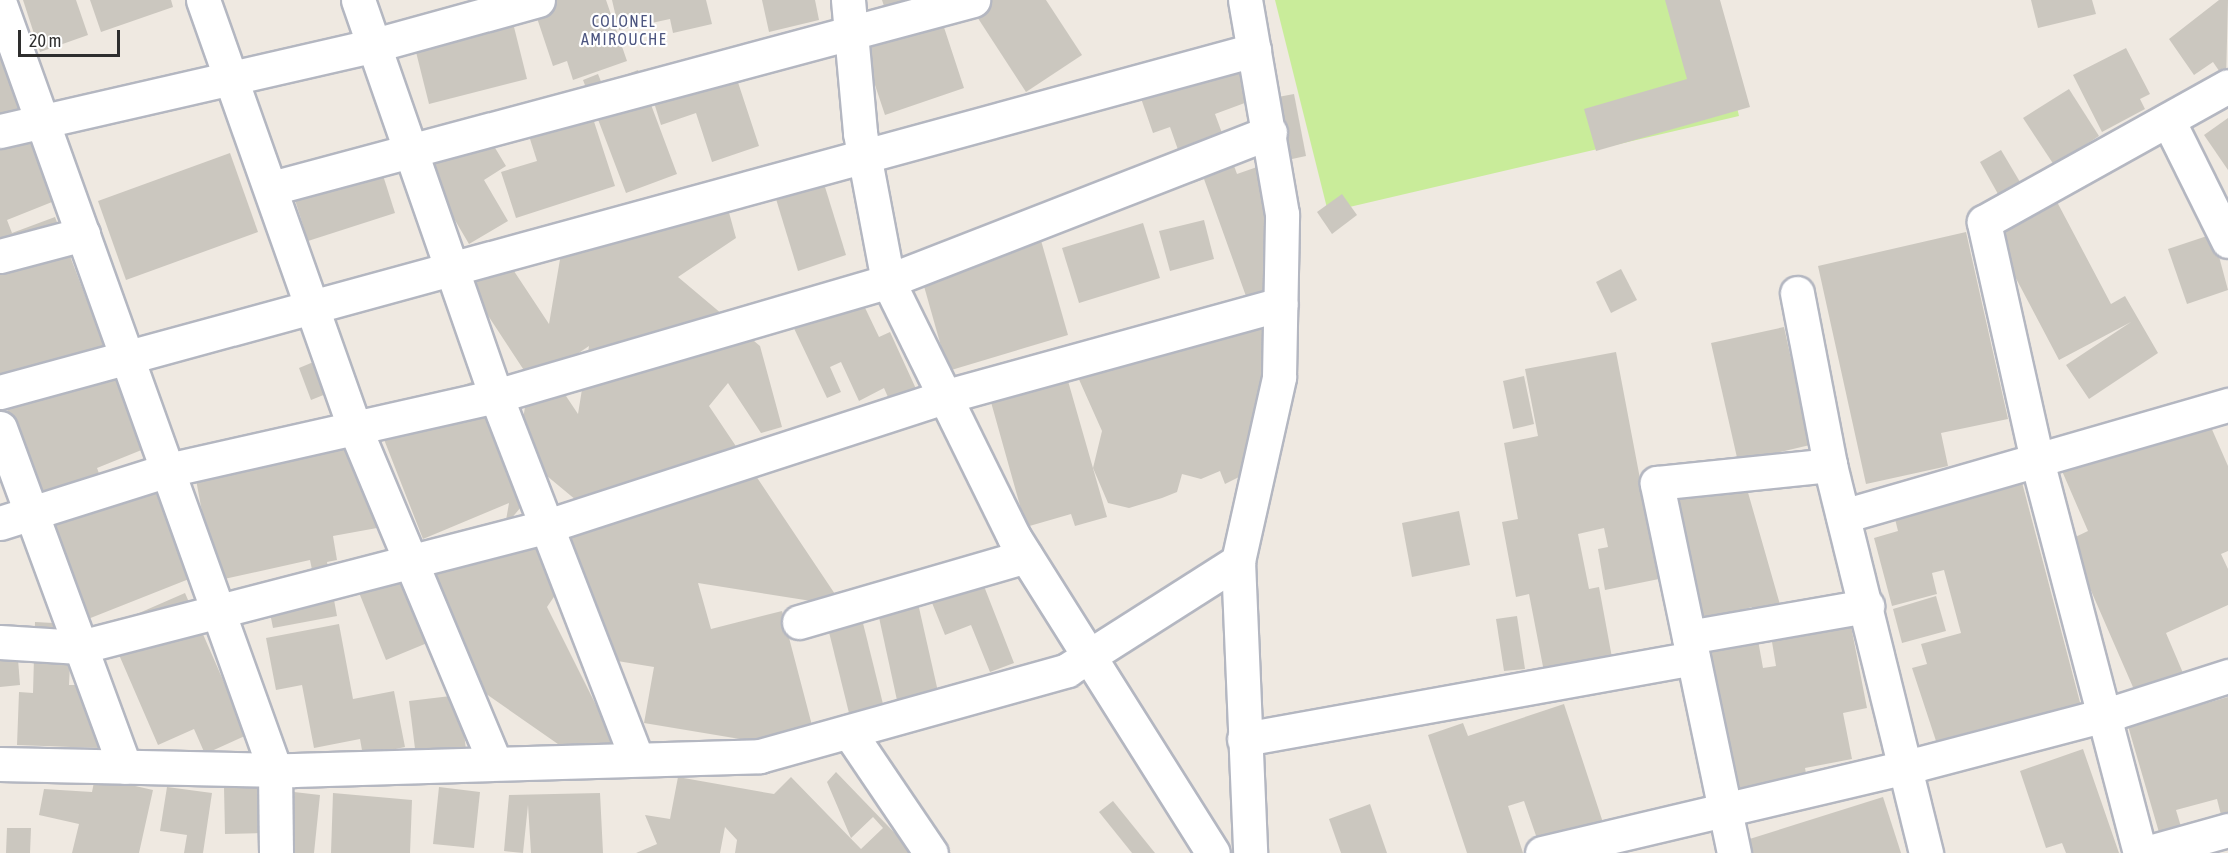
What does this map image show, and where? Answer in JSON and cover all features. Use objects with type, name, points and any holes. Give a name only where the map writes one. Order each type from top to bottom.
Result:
[{"type":"street","points":[[203,0],[272,188],[354,426],[495,763]]},
{"type":"street","points":[[358,0],[496,396],[544,526],[637,759]]},
{"type":"street","points":[[0,131],[375,45],[538,0]]},
{"type":"street","points":[[272,188],[411,151],[850,16],[973,0]]},
{"type":"street","points":[[1245,0],[1270,132],[1282,214],[1279,377],[1238,561],[1250,853]]},
{"type":"street","points":[[0,4],[275,770],[276,853]]},
{"type":"street","points":[[850,16],[867,155],[888,281],[1026,556],[1092,654],[1213,853]]},
{"type":"street","points":[[0,392],[1254,50]]},
{"type":"street","points":[[2140,853],[2037,460],[1984,222],[2228,86]]},
{"type":"street","points":[[2168,120],[2228,241]]},
{"type":"street","points":[[0,523],[168,470],[354,426],[496,396],[888,281],[1270,132]]},
{"type":"street","points":[[0,256],[83,234]]},
{"type":"street","points":[[1797,293],[1830,465],[1867,606],[1926,853]]},
{"type":"street","points":[[0,642],[80,647],[544,526],[947,396],[1281,304]]},
{"type":"street","points":[[1843,516],[2228,405]]},
{"type":"street","points":[[0,428],[125,767]]},
{"type":"street","points":[[1734,853],[1657,483],[1830,465]]},
{"type":"street","points":[[799,622],[1026,556]]},
{"type":"street","points":[[0,764],[275,770],[760,756],[1067,670],[1238,561]]},
{"type":"street","points":[[1244,739],[1691,648],[1867,606]]},
{"type":"street","points":[[1542,853],[1905,767],[2104,715],[2228,676]]},
{"type":"street","points":[[849,732],[931,853]]},
{"type":"street","points":[[2146,853],[2228,830]]},
{"type":"green space","points":[[1275,0],[1712,0],[1739,116],[1328,212]]},
{"type":"building","points":[[23,0],[76,0],[88,35],[40,52]]},
{"type":"building","points":[[90,0],[171,0],[173,7],[101,32]]},
{"type":"building","points":[[531,0],[606,0],[627,61],[573,80],[567,61],[553,66]]},
{"type":"building","points":[[612,0],[706,0],[712,24],[673,33],[670,19],[619,30]]},
{"type":"building","points":[[762,0],[815,0],[819,20],[769,32]]},
{"type":"building","points":[[882,0],[935,0],[964,88],[885,115],[855,25],[887,15]]},
{"type":"building","points":[[979,0],[1046,0],[1082,55],[1026,92],[970,6]]},
{"type":"building","points":[[1665,0],[1720,0],[1750,107],[1596,151],[1584,109],[1687,79]]},
{"type":"building","points":[[2031,0],[2092,0],[2096,14],[2038,28]]},
{"type":"building","points":[[2219,0],[2228,0],[2226,81],[2213,62],[2194,75],[2169,39]]},
{"type":"building","points":[[508,3],[527,79],[429,104],[410,28]]},
{"type":"building","points":[[1249,40],[1269,94],[1215,114],[1237,174],[1260,166],[1300,280],[1247,299],[1204,179],[1190,184],[1170,127],[1153,133],[1135,81]]},
{"type":"building","points":[[2126,48],[2150,94],[2140,99],[2145,109],[2102,132],[2073,75]]},
{"type":"building","points":[[727,49],[759,146],[712,162],[696,113],[661,125],[646,77]]},
{"type":"building","points":[[0,55],[57,200],[7,220],[12,233],[55,217],[144,449],[97,468],[100,476],[143,459],[189,579],[88,619],[0,391]]},
{"type":"building","points":[[638,70],[677,174],[626,193],[583,80],[598,74],[602,84]]},
{"type":"building","points":[[2069,89],[2099,136],[2054,165],[2023,118]]},
{"type":"building","points":[[1294,94],[1306,156],[1269,164],[1257,101]]},
{"type":"building","points":[[586,97],[615,186],[516,218],[501,172],[537,161],[523,117]]},
{"type":"building","points":[[2228,118],[2228,170],[2204,135]]},
{"type":"building","points":[[480,123],[506,166],[484,180],[508,221],[469,244],[419,159]]},
{"type":"building","points":[[2001,150],[2020,182],[1998,194],[1980,162]]},
{"type":"building","points":[[230,153],[258,232],[126,280],[98,201]]},
{"type":"building","points":[[817,161],[846,255],[798,271],[769,176]]},
{"type":"building","points":[[381,169],[395,213],[308,241],[294,197]]},
{"type":"building","points":[[722,187],[736,238],[678,277],[760,346],[782,427],[761,433],[728,383],[709,406],[843,606],[698,583],[711,629],[782,611],[819,752],[644,723],[654,667],[599,658],[585,590],[539,551],[558,591],[547,607],[614,741],[578,758],[469,682],[412,567],[582,505],[547,476],[505,526],[509,503],[423,539],[376,419],[474,381],[513,479],[526,401],[556,381],[578,414],[589,346],[533,384],[464,279],[502,253],[549,324],[565,230]]},
{"type":"building","points":[[1342,194],[1357,215],[1332,234],[1317,212]]},
{"type":"building","points":[[2056,200],[2111,304],[2125,296],[2158,353],[2089,399],[2066,365],[2131,322],[2059,360],[1992,233]]},
{"type":"building","points":[[1204,220],[1214,259],[1170,271],[1159,231]]},
{"type":"building","points":[[1143,223],[1160,278],[1079,303],[1062,248]]},
{"type":"building","points":[[1966,232],[2008,419],[1941,433],[1948,466],[1866,484],[1818,266]]},
{"type":"building","points":[[2213,234],[2228,290],[2187,304],[2168,249]]},
{"type":"building","points":[[1040,237],[1068,335],[948,371],[920,272]]},
{"type":"building","points":[[1621,269],[1637,300],[1611,313],[1596,282]]},
{"type":"building","points":[[857,291],[879,337],[890,332],[917,391],[891,404],[884,388],[859,401],[841,362],[830,367],[841,392],[827,398],[791,322]]},
{"type":"building","points":[[1227,309],[1285,324],[1241,476],[1225,484],[1220,471],[1201,479],[1182,474],[1177,492],[1162,498],[1129,508],[1108,503],[1093,468],[1102,431],[1077,375]]},
{"type":"building","points":[[1784,327],[1810,445],[1738,462],[1711,343]]},
{"type":"building","points":[[1616,352],[1659,579],[1605,590],[1598,549],[1608,547],[1604,528],[1578,534],[1589,589],[1599,587],[1613,663],[1545,677],[1529,594],[1516,597],[1502,522],[1518,519],[1504,443],[1538,436],[1525,369]]},
{"type":"building","points":[[323,358],[336,390],[311,400],[299,368]]},
{"type":"building","points":[[1066,374],[1107,517],[1075,526],[1071,514],[1026,527],[989,395]]},
{"type":"building","points":[[1524,376],[1534,424],[1513,429],[1503,381]]},
{"type":"building","points":[[2200,402],[2228,466],[2228,551],[2221,554],[2228,569],[2228,605],[2166,633],[2186,680],[2139,701],[2069,540],[2088,531],[2059,464]]},
{"type":"building","points":[[356,414],[377,528],[333,536],[337,560],[327,562],[337,616],[273,628],[266,593],[315,584],[310,560],[215,581],[191,453],[241,444],[240,436]]},
{"type":"building","points":[[2019,471],[2086,725],[2005,747],[1999,724],[1936,741],[1912,668],[1927,664],[1921,644],[1961,633],[1944,570],[1932,573],[1937,594],[1892,606],[1874,538],[1898,531],[1894,515]]},
{"type":"building","points":[[1745,482],[1783,615],[1756,623],[1752,607],[1702,621],[1669,503]]},
{"type":"building","points":[[1459,511],[1470,565],[1412,577],[1402,523]]},
{"type":"building","points":[[396,551],[432,641],[386,660],[350,570]]},
{"type":"building","points":[[975,563],[1014,663],[990,672],[971,625],[945,635],[924,583]]},
{"type":"building","points":[[915,590],[941,705],[900,714],[875,599]]},
{"type":"building","points":[[185,593],[247,735],[205,754],[194,729],[158,745],[107,627]]},
{"type":"building","points":[[1936,596],[1946,631],[1902,643],[1893,609]]},
{"type":"building","points":[[859,607],[884,708],[850,717],[825,616]]},
{"type":"building","points":[[1517,616],[1525,669],[1504,671],[1496,619]]},
{"type":"building","points":[[1850,621],[1867,708],[1843,713],[1852,759],[1805,768],[1812,805],[1736,818],[1703,639],[1756,629],[1763,668],[1776,666],[1771,636]]},
{"type":"building","points":[[35,622],[72,624],[69,685],[100,685],[98,748],[17,745],[19,692],[33,693]]},
{"type":"building","points":[[339,624],[353,699],[394,691],[405,747],[363,756],[360,739],[314,748],[302,685],[276,690],[266,638]]},
{"type":"building","points":[[16,633],[20,685],[0,687],[0,634]]},
{"type":"building","points":[[459,695],[467,757],[417,764],[409,701]]},
{"type":"building","points":[[2228,697],[2228,817],[2222,819],[2217,799],[2176,810],[2185,840],[2163,846],[2128,726]]},
{"type":"building","points":[[1564,704],[1613,853],[1542,853],[1524,801],[1508,806],[1523,853],[1467,853],[1428,735],[1463,723],[1468,736]]},
{"type":"building","points":[[2083,749],[2119,853],[2066,853],[2062,843],[2046,848],[2020,771]]},
{"type":"building","points":[[836,772],[914,853],[735,853],[737,840],[725,827],[720,853],[636,853],[657,844],[645,815],[670,819],[678,777],[774,794],[791,777],[861,849],[883,828],[873,817],[851,838],[827,782]]},
{"type":"building","points":[[95,777],[153,790],[139,853],[72,853],[79,824],[39,815],[44,789],[92,792]]},
{"type":"building","points":[[264,786],[264,833],[225,834],[224,787]]},
{"type":"building","points":[[167,787],[212,793],[203,853],[184,853],[187,835],[160,831]]},
{"type":"building","points":[[439,787],[480,792],[474,848],[433,844]]},
{"type":"building","points":[[294,792],[320,795],[314,853],[287,853]]},
{"type":"building","points":[[333,793],[412,800],[410,853],[331,853]]},
{"type":"building","points":[[600,793],[603,853],[531,853],[528,805],[523,853],[504,851],[509,795]]},
{"type":"building","points":[[1883,797],[1901,853],[1743,853],[1740,842]]},
{"type":"building","points":[[1113,801],[1155,853],[1132,853],[1099,812]]},
{"type":"building","points":[[1370,804],[1387,853],[1341,853],[1329,819]]},
{"type":"building","points":[[7,828],[31,828],[30,853],[6,853]]},
{"type":"district","name":"COLONEL AMIROUCHE","points":[[624,30]]}]
